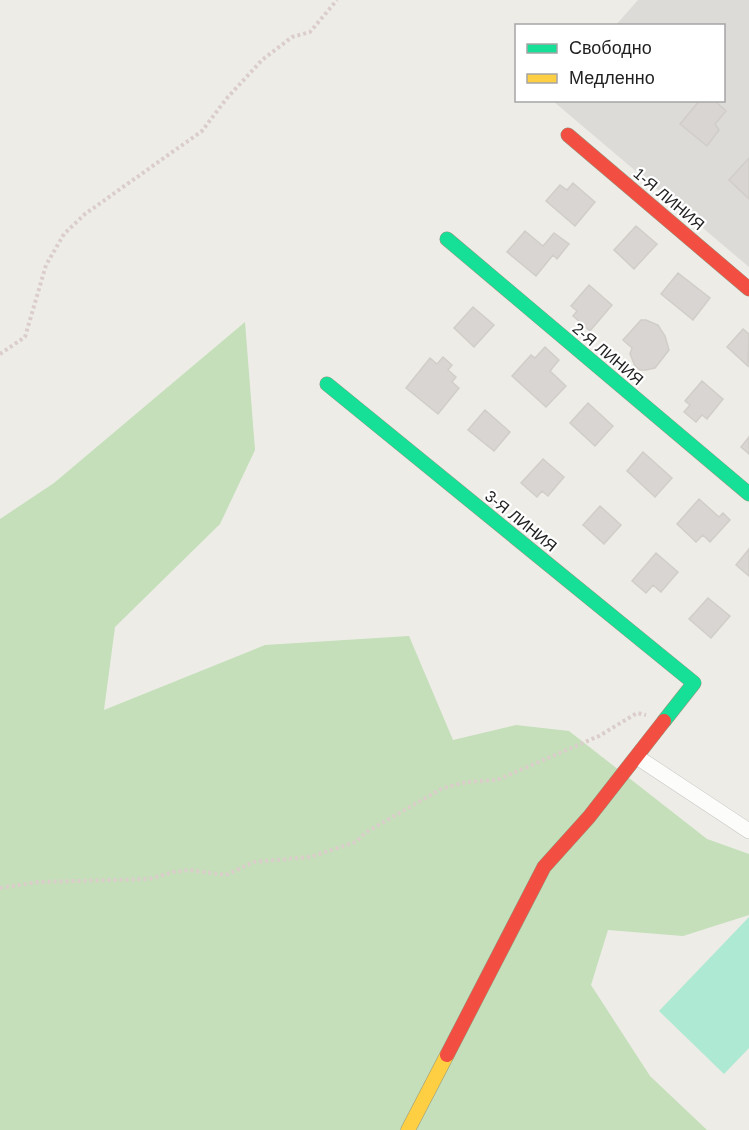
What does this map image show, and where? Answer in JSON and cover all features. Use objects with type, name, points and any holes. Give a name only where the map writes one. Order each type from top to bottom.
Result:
[{"type":"street","name":"1-Я ЛИНИЯ","points":[[568,135],[749,289]]},
{"type":"street","name":"2-Я ЛИНИЯ","points":[[447,239],[749,494]]},
{"type":"street","name":"3-Я ЛИНИЯ","points":[[327,384],[694,683],[668,718]]},
{"type":"street","points":[[408,1130],[544,867],[589,817],[668,718]]},
{"type":"street","points":[[637,757],[749,831]]},
{"type":"path","points":[[0,354],[25,337],[46,266],[64,234],[85,214],[202,131],[227,98],[262,60],[292,37],[310,32],[336,0]]},
{"type":"path","points":[[0,888],[39,882],[149,879],[189,870],[226,875],[254,862],[310,857],[356,842],[365,833],[443,788],[467,782],[497,780],[599,736],[637,713],[668,718]]},
{"type":"shaded area","points":[[638,0],[749,0],[749,267],[554,102],[725,102],[725,24],[617,24]]},
{"type":"green space","points":[[245,322],[255,450],[220,524],[115,627],[104,710],[265,645],[409,636],[453,740],[516,725],[569,731],[707,839],[749,854],[749,915],[683,936],[608,930],[591,985],[650,1076],[707,1130],[0,1130],[0,519],[54,483]]},
{"type":"green space","points":[[749,917],[749,1048],[724,1074],[659,1011]]},
{"type":"building","points":[[698,102],[716,102],[726,111],[715,124],[719,130],[707,146],[680,124]]},
{"type":"building","points":[[749,158],[749,199],[729,180]]},
{"type":"building","points":[[573,183],[595,202],[575,226],[546,201],[560,185],[567,190]]},
{"type":"building","points":[[636,226],[657,244],[634,269],[614,250]]},
{"type":"building","points":[[525,231],[543,246],[554,233],[569,244],[557,259],[553,255],[536,276],[507,252]]},
{"type":"building","points":[[678,273],[710,298],[693,320],[661,294]]},
{"type":"building","points":[[589,285],[612,305],[590,331],[573,316],[577,311],[571,306]]},
{"type":"building","points":[[473,307],[494,325],[474,347],[454,328]]},
{"type":"building","points":[[641,320],[658,325],[665,336],[669,350],[655,368],[646,370],[640,370],[635,366],[630,354],[632,348],[623,340]]},
{"type":"building","points":[[743,329],[749,334],[748,366],[727,347]]},
{"type":"building","points":[[545,347],[559,360],[550,371],[566,386],[546,407],[512,376],[531,355],[535,358]]},
{"type":"building","points":[[443,357],[452,365],[448,370],[456,377],[452,382],[459,388],[438,414],[406,388],[430,358],[437,364]]},
{"type":"building","points":[[702,381],[723,399],[707,419],[702,415],[696,422],[684,412],[690,405],[685,401]]},
{"type":"building","points":[[588,403],[613,426],[595,446],[570,423]]},
{"type":"building","points":[[485,410],[510,432],[494,451],[468,430]]},
{"type":"building","points":[[749,437],[749,454],[741,447]]},
{"type":"building","points":[[643,452],[672,478],[655,497],[627,471]]},
{"type":"building","points":[[543,459],[564,477],[548,496],[542,491],[537,497],[521,483]]},
{"type":"building","points":[[699,499],[719,517],[723,513],[730,520],[710,542],[703,535],[696,542],[677,524]]},
{"type":"building","points":[[600,506],[621,525],[604,544],[583,525]]},
{"type":"building","points":[[749,549],[749,576],[736,565]]},
{"type":"building","points":[[656,553],[678,572],[661,592],[653,585],[646,593],[632,581]]},
{"type":"building","points":[[708,598],[730,616],[711,638],[689,619]]},
{"type":"traffic: fast","points":[[447,239],[749,494]]},
{"type":"traffic: fast","points":[[327,384],[694,683],[664,721]]},
{"type":"traffic: slow","points":[[408,1130],[447,1055]]},
{"type":"traffic: jam","points":[[568,135],[749,289]]},
{"type":"traffic: jam","points":[[447,1055],[544,867],[589,817],[664,721]]}]
